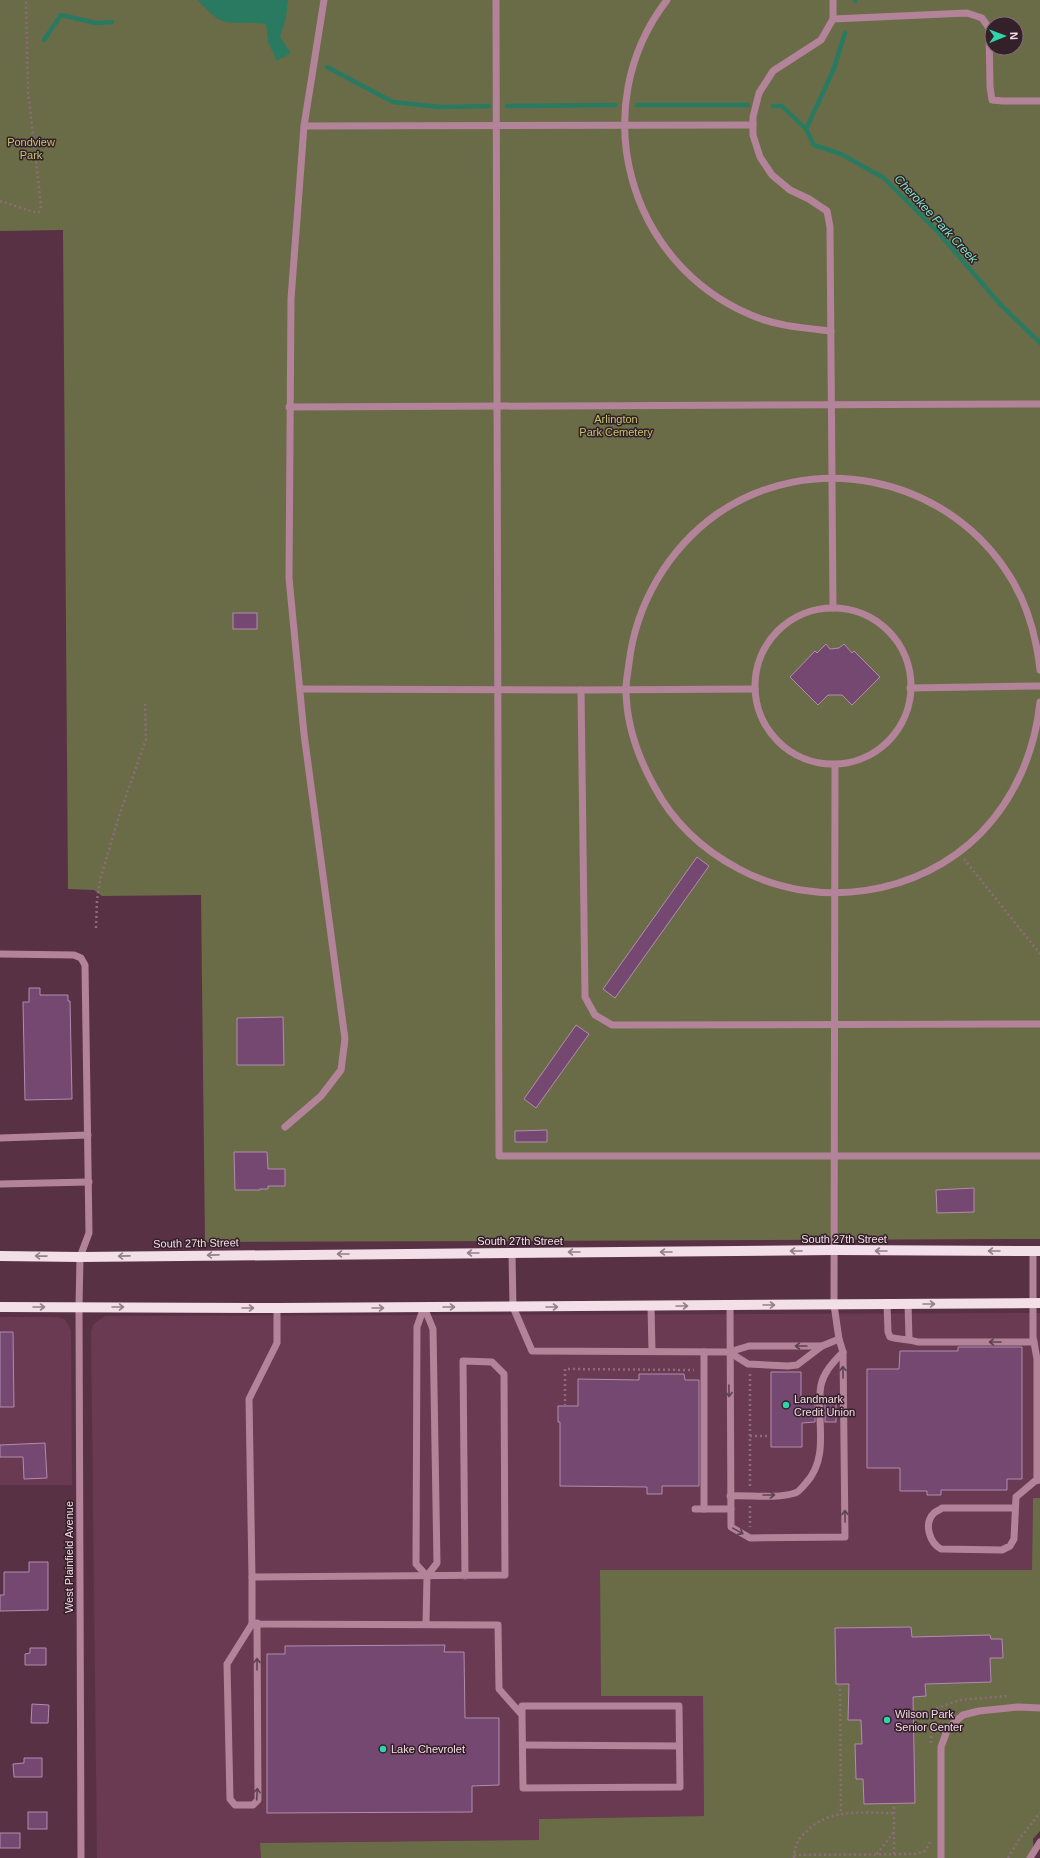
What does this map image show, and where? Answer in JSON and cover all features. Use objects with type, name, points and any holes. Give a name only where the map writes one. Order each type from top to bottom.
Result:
[{"type":"main road","name":"South 27th Street","points":[[0,1256],[80,1257],[835,1250],[1036,1251]]},
{"type":"main road","points":[[0,1307],[277,1308],[1037,1303]]},
{"type":"street","points":[[285,1127],[321,1096],[341,1070],[345,1039],[300,689],[289,578],[289,407],[291,299],[304,126],[324,0]]},
{"type":"street","points":[[496,0],[499,690],[499,1156],[1040,1156]]},
{"type":"street","points":[[667,0],[657,13],[639,49],[628,82],[624,126],[627,163],[638,200],[658,240],[685,272],[714,296],[751,315],[789,327],[831,331]]},
{"type":"street","points":[[833,0],[833,19],[821,40],[773,71],[759,93],[753,117],[753,135],[760,157],[772,175],[790,190],[810,199],[827,211],[830,227],[833,608]]},
{"type":"street","points":[[833,19],[967,12],[982,18],[988,28],[990,87],[992,100],[1040,101]]},
{"type":"street","points":[[304,126],[753,125]]},
{"type":"street","points":[[289,407],[1040,404]]},
{"type":"street","points":[[1040,670],[1037,645],[1025,605],[1006,569],[980,538],[948,512],[912,493],[873,481],[832,478],[792,482],[753,494],[718,514],[687,539],[662,571],[643,606],[631,645],[626,689],[631,726],[643,765],[662,801],[688,832],[719,859],[755,878],[794,890],[834,894],[875,890],[914,878],[949,858],[981,833],[1007,801],[1026,765],[1038,726],[1040,702]]},
{"type":"street","points":[[833,608],[860,614],[872,619],[888,632],[901,648],[906,661],[910,688],[906,711],[896,732],[879,749],[865,757],[858,760],[835,764],[810,761],[788,751],[771,734],[759,713],[754,689],[757,668],[764,649],[777,632],[793,619],[812,611],[833,608]]},
{"type":"street","points":[[910,688],[1040,686]]},
{"type":"street","points":[[300,689],[754,689]]},
{"type":"street","points":[[581,690],[585,997],[595,1015],[612,1025],[1040,1024]]},
{"type":"street","points":[[730,1305],[729,1352],[731,1527],[750,1538],[845,1537],[843,1352],[839,1339],[834,1305],[836,1156],[834,1024],[835,764]]},
{"type":"street","points":[[0,954],[74,955],[81,958],[85,965],[89,1233],[80,1257]]},
{"type":"street","points":[[0,1138],[88,1135]]},
{"type":"street","points":[[0,1184],[89,1182]]},
{"type":"street","points":[[1015,1508],[942,1508],[934,1513],[929,1523],[930,1536],[934,1545],[941,1548],[1002,1550],[1010,1546],[1014,1539],[1016,1497],[1039,1480],[1038,1350],[1034,1342],[1037,1303],[1036,1251]]},
{"type":"street","points":[[512,1252],[513,1307],[532,1351],[729,1352],[749,1346],[822,1346]]},
{"type":"street","name":"West Plainfield Avenue","points":[[80,1257],[81,1858]]},
{"type":"street","points":[[887,1304],[888,1332],[890,1337],[909,1339],[918,1342],[1034,1342]]},
{"type":"street","points":[[908,1304],[909,1339]]},
{"type":"street","points":[[651,1306],[652,1351]]},
{"type":"street","points":[[424,1307],[417,1327],[416,1564],[426,1576],[426,1624]]},
{"type":"street","points":[[424,1307],[433,1329],[437,1563],[426,1576]]},
{"type":"street","points":[[254,1623],[227,1664],[230,1798],[235,1805],[253,1805],[258,1800],[249,1399],[277,1343],[277,1308]]},
{"type":"street","points":[[729,1352],[748,1364],[797,1365],[822,1346],[839,1339]]},
{"type":"street","points":[[704,1352],[704,1509]]},
{"type":"street","points":[[730,1496],[781,1495],[797,1493],[810,1478],[817,1466],[820,1453],[821,1386],[824,1374],[843,1352]]},
{"type":"street","points":[[252,1576],[465,1576],[505,1575],[504,1374],[492,1362],[463,1361],[465,1576]]},
{"type":"street","points":[[695,1509],[731,1509]]},
{"type":"street","points":[[254,1623],[498,1625],[499,1689],[522,1715]]},
{"type":"street","points":[[522,1706],[679,1706],[680,1787],[523,1788],[522,1715],[522,1706]]},
{"type":"street","points":[[941,1858],[941,1747],[948,1728],[963,1715],[979,1711],[1018,1707],[1040,1708]]},
{"type":"street","points":[[523,1745],[679,1746]]},
{"type":"street","points":[[1030,1858],[1040,1842]]},
{"type":"path","points":[[0,201],[34,212],[39,212],[41,206],[28,90],[26,0]]},
{"type":"path","points":[[96,928],[96,900],[102,873],[119,816],[135,774],[146,739],[145,704]]},
{"type":"path","points":[[958,851],[1040,954]]},
{"type":"path","points":[[565,1406],[565,1369],[697,1370],[697,1377],[704,1377]]},
{"type":"path","points":[[750,1373],[750,1538]]},
{"type":"path","points":[[750,1436],[771,1436]]},
{"type":"path","points":[[840,1684],[841,1813]]},
{"type":"path","points":[[931,1749],[931,1734],[937,1708],[959,1700],[1016,1696]]},
{"type":"path","points":[[894,1804],[894,1854]]},
{"type":"path","points":[[893,1813],[841,1813],[827,1817],[812,1826],[795,1844],[794,1856],[916,1854],[925,1851],[930,1842],[930,1837]]},
{"type":"path","points":[[1008,1858],[1020,1838],[1040,1813]]},
{"type":"path","points":[[877,1854],[894,1832]]},
{"type":"shaded area","points":[[198,0],[288,0],[286,18],[280,37],[291,53],[277,61],[268,42],[266,24],[222,21],[207,10]]},
{"type":"shaded area","points":[[1040,1313],[1040,1498],[1033,1498],[1032,1570],[600,1570],[601,1626],[703,1696],[704,1816],[539,1819],[540,1840],[261,1843],[261,1858],[97,1858],[91,1332],[93,1325],[105,1316]]},
{"type":"shaded area","points":[[0,1317],[57,1317],[64,1319],[71,1331],[72,1485],[0,1485]]},
{"type":"green space","name":"Arlington Park Cemetery","points":[[0,0],[1040,0],[1040,1239],[205,1242],[201,895],[102,896],[94,890],[68,889],[63,230],[0,231]]},
{"type":"green space","points":[[1033,1498],[1040,1498],[1040,1831],[1033,1839],[1034,1858],[261,1858],[260,1843],[539,1840],[539,1819],[704,1816],[703,1696],[601,1696],[600,1570],[1032,1570]]},
{"type":"building","points":[[233,613],[257,613],[257,629],[233,629]]},
{"type":"building","points":[[826,644],[830,649],[839,648],[844,644],[852,653],[854,651],[880,677],[852,705],[842,695],[828,695],[818,705],[790,677],[815,651],[817,653]]},
{"type":"building","points":[[697,857],[709,866],[615,998],[603,989]]},
{"type":"building","points":[[29,988],[40,988],[40,995],[68,995],[68,1001],[70,1001],[72,1099],[25,1100],[23,1002],[29,1002]]},
{"type":"building","points":[[283,1017],[284,1065],[237,1065],[237,1018]]},
{"type":"building","points":[[576,1025],[589,1034],[536,1108],[524,1099]]},
{"type":"building","points":[[547,1130],[547,1142],[515,1142],[515,1131]]},
{"type":"building","points":[[234,1152],[267,1152],[268,1169],[285,1169],[285,1186],[268,1186],[268,1189],[260,1190],[235,1190]]},
{"type":"building","points":[[974,1188],[974,1212],[937,1213],[936,1190]]},
{"type":"building","points":[[0,1332],[13,1332],[14,1407],[0,1407]]},
{"type":"building","points":[[958,1347],[1022,1347],[1022,1479],[1007,1479],[1007,1490],[941,1490],[941,1495],[927,1495],[927,1491],[900,1491],[900,1468],[867,1468],[867,1369],[899,1369],[900,1351],[958,1351]]},
{"type":"building","name":"Landmark Credit Union","points":[[771,1372],[801,1372],[801,1398],[815,1398],[815,1422],[802,1423],[802,1447],[771,1447]]},
{"type":"building","points":[[639,1374],[684,1374],[685,1380],[699,1380],[699,1486],[662,1486],[662,1494],[647,1494],[647,1487],[560,1486],[560,1422],[558,1422],[558,1406],[578,1406],[578,1379],[639,1380]]},
{"type":"building","points":[[825,1399],[836,1399],[836,1422],[825,1422]]},
{"type":"building","points":[[45,1443],[47,1478],[24,1479],[23,1457],[0,1457],[0,1445]]},
{"type":"building","points":[[29,1562],[48,1562],[48,1610],[0,1611],[0,1595],[4,1595],[4,1572],[29,1572]]},
{"type":"building","name":"Wilson Park Senior Center","points":[[911,1627],[912,1637],[990,1635],[991,1639],[1002,1639],[1003,1658],[990,1658],[991,1682],[925,1684],[926,1696],[913,1697],[915,1803],[864,1804],[863,1779],[856,1779],[855,1744],[862,1744],[861,1720],[848,1720],[849,1684],[836,1684],[835,1628]]},
{"type":"building","name":"Lake Chevrolet","points":[[445,1645],[444,1652],[464,1652],[465,1718],[499,1718],[499,1785],[472,1786],[472,1812],[267,1813],[267,1654],[285,1654],[285,1646]]},
{"type":"building","points":[[30,1648],[46,1648],[46,1665],[25,1665],[25,1654],[30,1653]]},
{"type":"building","points":[[32,1704],[49,1705],[48,1723],[31,1723]]},
{"type":"building","points":[[24,1758],[42,1758],[42,1777],[14,1777],[13,1764],[24,1763]]},
{"type":"building","points":[[28,1812],[47,1812],[47,1829],[28,1829]]},
{"type":"building","points":[[0,1833],[20,1833],[20,1848],[0,1848]]},
{"type":"waterway","name":"Cherokee Park Creek","points":[[44,40],[61,15],[96,23],[112,22]]},
{"type":"waterway","name":"Cherokee Park Creek","points":[[845,33],[833,71],[806,129],[814,145],[841,154],[884,178],[938,232],[1000,304],[1040,343]]},
{"type":"waterway","name":"Cherokee Park Creek","points":[[327,67],[393,102],[440,107],[489,106]]},
{"type":"waterway","name":"Cherokee Park Creek","points":[[507,106],[615,105]]},
{"type":"waterway","name":"Cherokee Park Creek","points":[[637,105],[748,105]]},
{"type":"waterway","name":"Cherokee Park Creek","points":[[773,106],[782,106],[806,129]]},
{"type":"place","name":"Landmark Credit Union","points":[[786,1405]]},
{"type":"place","name":"Wilson Park Senior Center","points":[[887,1720]]},
{"type":"place","name":"Lake Chevrolet","points":[[383,1749]]},
{"type":"park label","name":"Pondview Park","points":[[31,148]]}]
